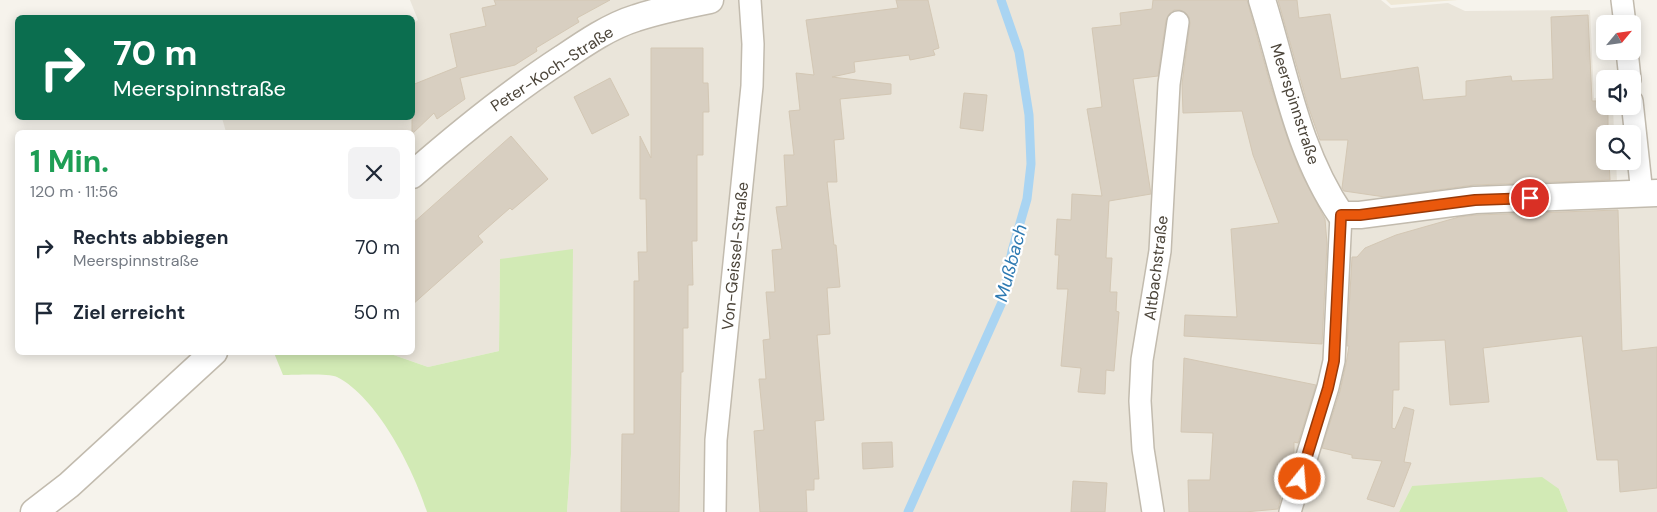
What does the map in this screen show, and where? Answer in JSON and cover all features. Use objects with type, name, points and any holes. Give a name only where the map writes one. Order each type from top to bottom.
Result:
[{"type":"street","name":"Peter-Koch-Straße","points":[[415,172],[493,106],[576,49],[634,18],[710,0]]},
{"type":"street","name":"Von-Geissel-Straße","points":[[714,512],[716,440],[752,86],[753,44],[750,0]]},
{"type":"street","name":"Meerspinnstraße","points":[[1262,0],[1308,153],[1341,215]]},
{"type":"street","points":[[1622,0],[1624,15]]},
{"type":"street","name":"Altbachstraße","points":[[1152,512],[1143,449],[1140,401],[1142,360],[1160,251],[1169,84],[1178,22]]},
{"type":"street","points":[[1290,512],[1328,388],[1334,361],[1341,215],[1360,215],[1475,200],[1649,193],[1635,115]]},
{"type":"street","points":[[34,512],[69,485],[211,355]]},
{"type":"shaded area","points":[[410,0],[1381,0],[1391,8],[1448,3],[1465,11],[1590,10],[1596,115],[1613,115],[1614,125],[1596,125],[1596,170],[1616,170],[1618,201],[1657,199],[1657,512],[1568,512],[1559,489],[1412,486],[1399,512],[567,512],[571,454],[500,259],[499,351],[428,367],[394,355],[415,355],[415,130],[225,130],[223,120],[415,120],[415,22],[418,20]]},
{"type":"shaded area","points":[[1386,0],[1458,0],[1391,5]]},
{"type":"green space","points":[[573,249],[571,454],[567,512],[427,512],[403,456],[380,417],[366,401],[352,387],[337,377],[283,375],[275,355],[394,355],[428,367],[499,351],[500,259]]},
{"type":"green space","points":[[1542,477],[1559,489],[1568,512],[1399,512],[1412,486]]},
{"type":"building","points":[[494,0],[610,0],[577,18],[579,22],[536,48],[537,51],[515,65],[460,78],[465,99],[437,119],[434,113],[415,131],[412,130],[412,120],[415,120],[415,84],[457,67],[450,34],[486,26],[482,8],[496,5]]},
{"type":"building","points":[[896,0],[928,0],[939,48],[933,50],[935,55],[910,60],[909,55],[854,62],[855,72],[832,77],[891,84],[891,94],[840,99],[844,139],[834,140],[837,182],[827,182],[840,287],[827,288],[830,334],[817,335],[824,420],[815,421],[819,479],[814,479],[814,490],[806,490],[807,512],[760,512],[754,431],[764,430],[759,379],[766,379],[763,340],[770,339],[766,292],[775,292],[772,250],[782,249],[776,207],[787,206],[784,155],[794,155],[789,111],[800,110],[796,73],[814,75],[806,20],[898,8]]},
{"type":"building","points":[[1153,0],[1247,0],[1289,143],[1300,171],[1325,219],[1327,244],[1322,344],[1184,336],[1185,315],[1237,317],[1231,229],[1279,223],[1253,155],[1242,111],[1183,113],[1182,84],[1190,23],[1186,13],[1174,10],[1166,20],[1158,76],[1133,79],[1151,194],[1109,201],[1106,258],[1112,258],[1110,292],[1117,292],[1116,311],[1119,312],[1114,371],[1106,370],[1105,394],[1078,392],[1081,368],[1061,366],[1068,289],[1057,289],[1059,255],[1055,255],[1057,219],[1071,220],[1072,194],[1102,196],[1087,109],[1102,107],[1092,28],[1121,25],[1120,13],[1152,9]]},
{"type":"building","points":[[1278,0],[1297,0],[1299,18],[1330,14],[1341,79],[1418,67],[1423,100],[1466,96],[1466,81],[1511,76],[1512,81],[1553,79],[1551,17],[1588,15],[1592,101],[1596,101],[1596,115],[1608,115],[1608,125],[1596,125],[1596,170],[1609,170],[1610,180],[1474,185],[1385,197],[1344,191],[1342,188],[1348,140],[1320,140],[1308,106]]},
{"type":"building","points":[[651,48],[703,48],[703,83],[708,83],[709,112],[703,112],[703,155],[697,155],[697,241],[692,241],[693,285],[688,285],[688,328],[683,328],[679,512],[621,512],[622,434],[634,434],[634,281],[639,281],[638,252],[647,252],[646,199],[640,199],[640,136],[651,158]]},
{"type":"building","points":[[610,78],[629,115],[592,134],[574,97]]},
{"type":"building","points":[[964,93],[987,95],[983,131],[960,128]]},
{"type":"building","points":[[511,136],[548,179],[512,210],[510,208],[478,236],[483,242],[415,302],[415,221]]},
{"type":"building","points":[[1618,210],[1622,351],[1657,347],[1657,488],[1620,492],[1618,460],[1597,460],[1582,336],[1483,348],[1489,402],[1450,405],[1445,340],[1399,342],[1399,390],[1393,390],[1392,428],[1395,429],[1404,407],[1414,410],[1404,462],[1411,463],[1394,507],[1367,499],[1382,461],[1352,458],[1352,455],[1322,448],[1340,391],[1349,346],[1347,346],[1352,257],[1357,257],[1365,248],[1396,235],[1459,217]]},
{"type":"building","points":[[1184,358],[1316,385],[1298,443],[1294,442],[1294,456],[1287,480],[1282,480],[1278,509],[1245,512],[1189,512],[1188,480],[1210,480],[1213,433],[1181,432]]},
{"type":"building","points":[[892,442],[893,467],[863,469],[862,443]]},
{"type":"building","points":[[1073,481],[1107,483],[1105,512],[1071,512]]},
{"type":"waterway","name":"Mußbach","points":[[908,512],[1003,300],[1012,251],[1027,199],[1031,164],[1029,115],[1019,52],[1001,0]]},
{"type":"route","points":[[1300,479],[1328,388],[1334,361],[1341,215],[1360,215],[1475,200],[1530,198]]}]
